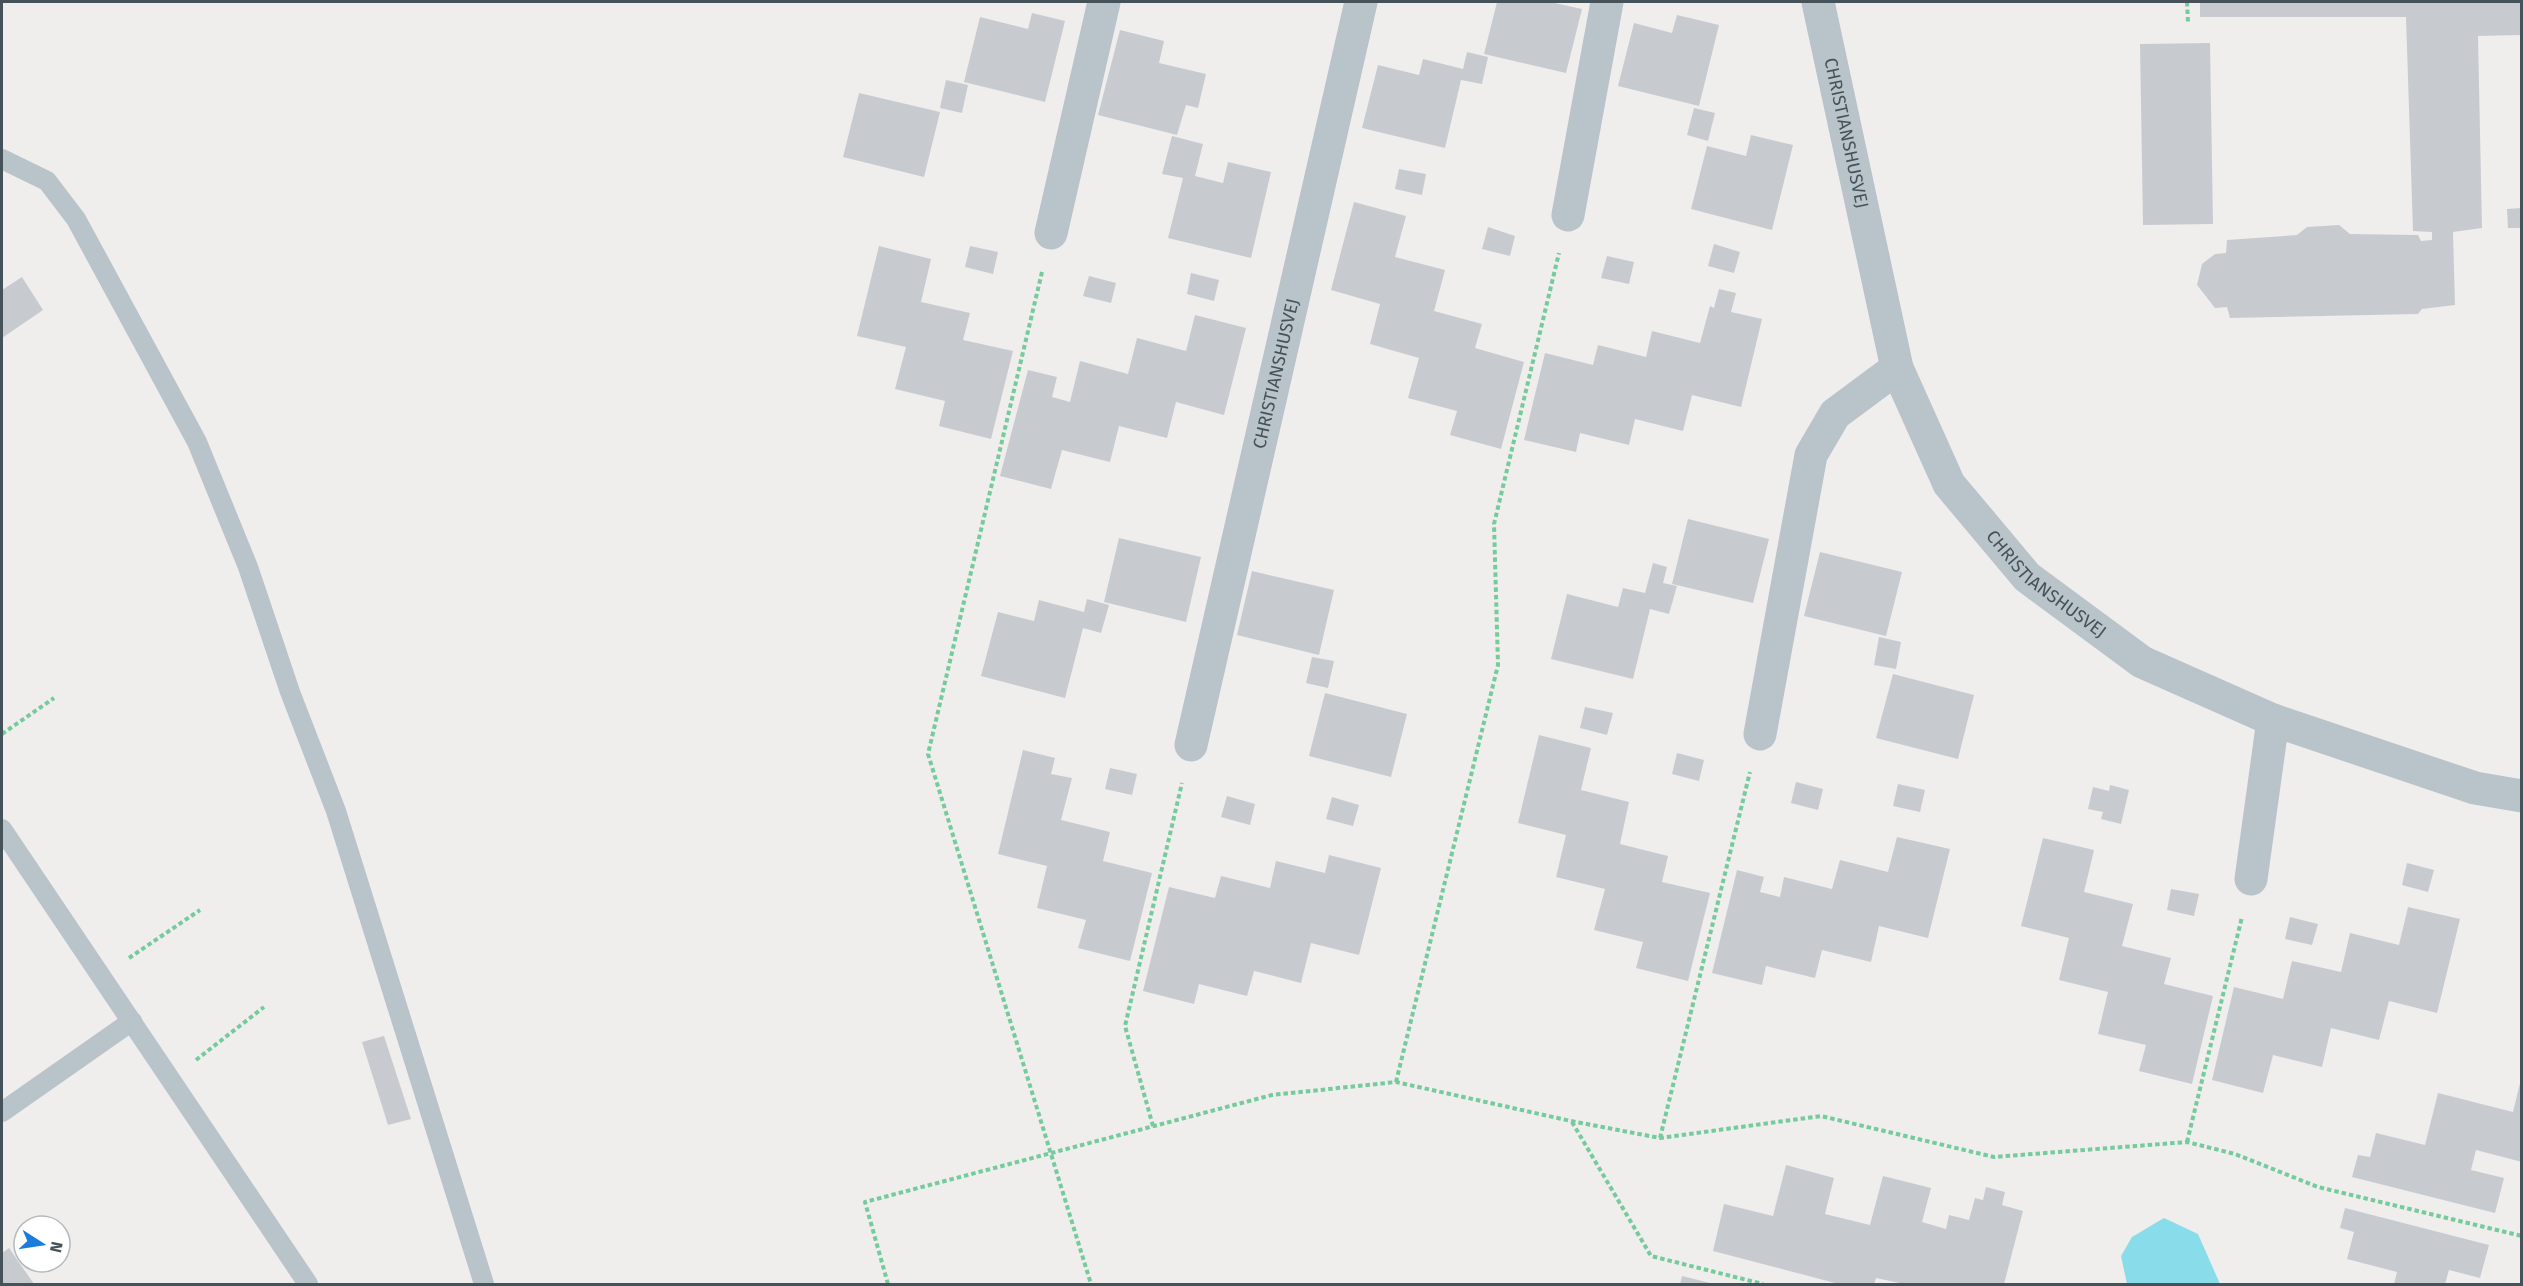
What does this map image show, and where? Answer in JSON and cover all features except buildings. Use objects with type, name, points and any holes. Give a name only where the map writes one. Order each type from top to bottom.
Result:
[{"type":"street","points":[[1051,233],[1104,2]]},
{"type":"street","name":"CHRISTIANSHUSVEJ","points":[[1191,745],[1361,2]]},
{"type":"street","points":[[1568,215],[1607,2]]},
{"type":"street","name":"CHRISTIANSHUSVEJ","points":[[1818,2],[1897,368],[1949,484],[2027,577],[2142,662],[2273,720],[2475,788],[2522,796]]},
{"type":"street","points":[[1760,734],[1811,455],[1835,414],[1897,368]]},
{"type":"street","points":[[2251,879],[2273,720]]},
{"type":"lane","points":[[2,159],[47,181],[76,219],[196,442],[248,567],[290,692],[336,811],[484,1284]]},
{"type":"lane","points":[[2,829],[308,1284]]},
{"type":"lane","points":[[2,1112],[132,1021]]},
{"type":"path","points":[[2187,2],[2188,22]]},
{"type":"path","points":[[1396,1082],[1498,665],[1494,524],[1568,215]]},
{"type":"path","points":[[1051,233],[928,754],[1091,1284]]},
{"type":"path","points":[[2,734],[54,698]]},
{"type":"path","points":[[1660,1138],[1760,734]]},
{"type":"path","points":[[1153,1126],[1125,1026],[1191,745]]},
{"type":"path","points":[[2187,1142],[2251,879]]},
{"type":"path","points":[[101,977],[200,910]]},
{"type":"path","points":[[171,1080],[264,1006]]},
{"type":"path","points":[[888,1284],[865,1203],[1272,1095],[1396,1082],[1571,1121],[1660,1138],[1821,1116],[1994,1157],[2187,1142],[2235,1154],[2318,1187],[2522,1236]]},
{"type":"path","points":[[1571,1121],[1651,1256],[1763,1284]]},
{"type":"water","points":[[2164,1218],[2198,1234],[2220,1284],[2127,1284],[2121,1256],[2132,1237]]}]
